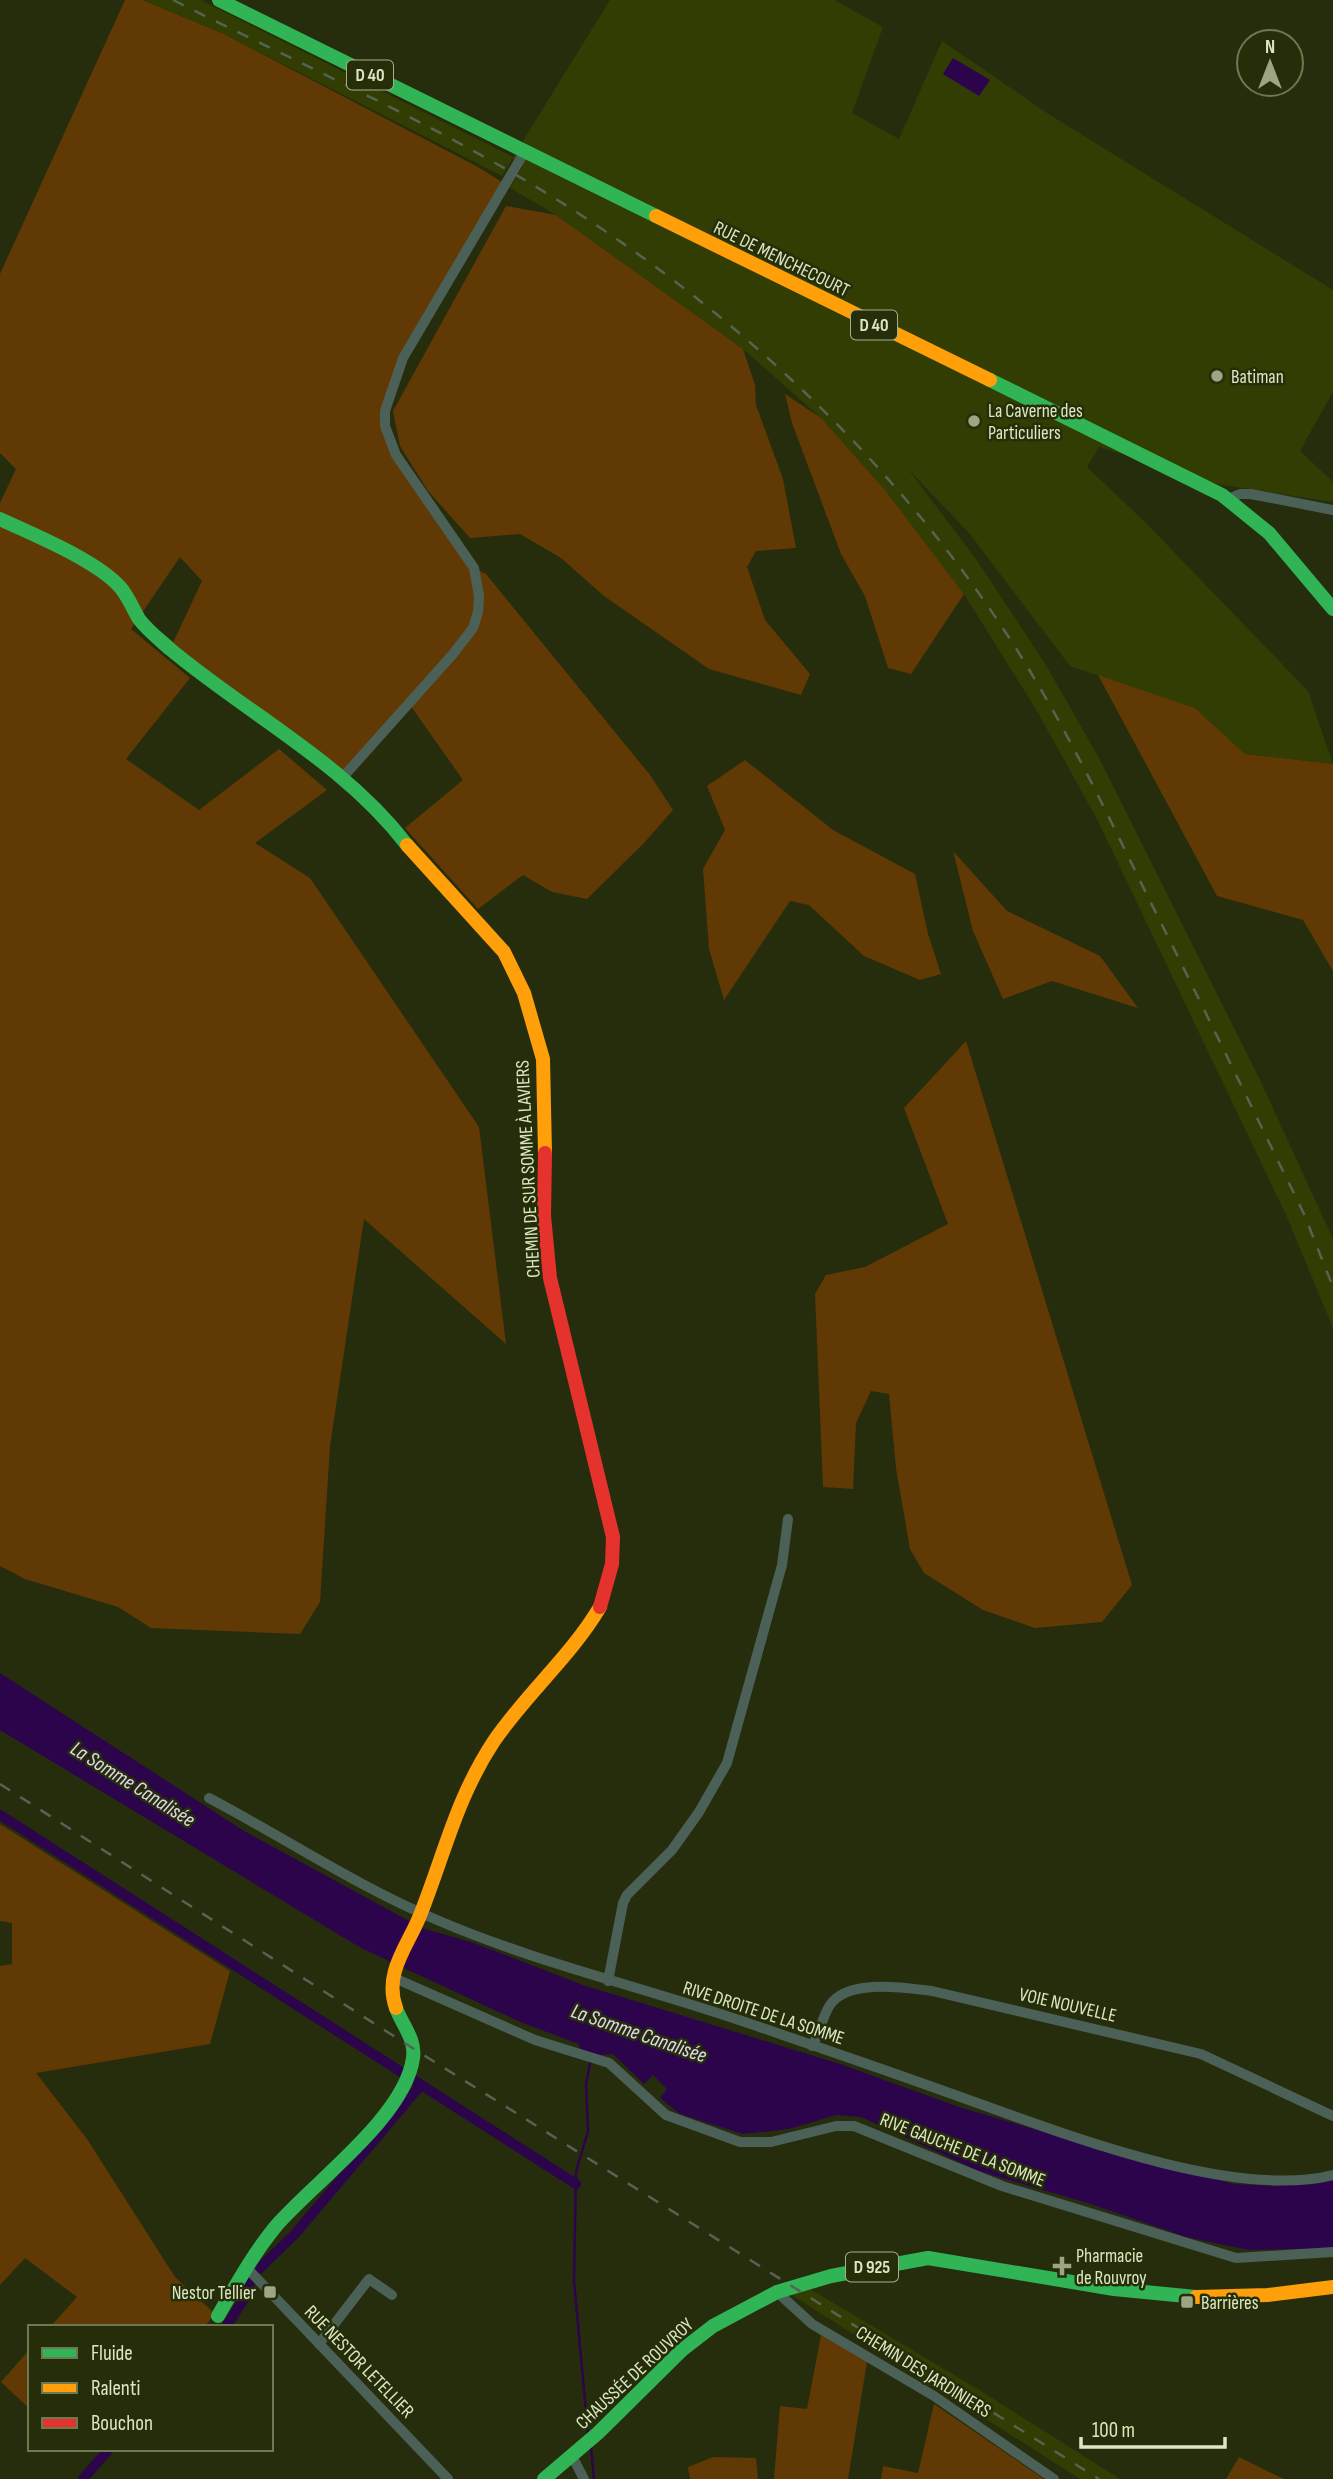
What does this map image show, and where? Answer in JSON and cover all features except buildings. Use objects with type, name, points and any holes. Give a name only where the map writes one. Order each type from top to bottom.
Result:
[{"type":"street","name":"D 40","points":[[219,0],[523,150]]},
{"type":"street","name":"RUE DE MENCHECOURT","points":[[523,150],[1228,499],[1243,509],[1291,553],[1333,609]]},
{"type":"street","points":[[343,777],[453,654],[473,628],[478,612],[480,596],[474,568],[396,455],[385,426],[385,411],[402,358],[523,150]]},
{"type":"street","points":[[1228,499],[1240,494],[1333,510]]},
{"type":"street","points":[[1243,509],[1248,502],[1261,497]]},
{"type":"street","name":"CHEMIN DE SUR SOMME À LAVIERS","points":[[0,519],[57,546],[107,576],[121,588],[141,622],[170,649],[343,777],[383,814],[420,862],[488,932],[504,952],[524,993],[545,1075],[544,1216],[552,1288],[613,1537],[611,1574],[599,1611],[580,1640],[506,1722],[479,1768],[454,1816],[421,1915],[393,1974]]},
{"type":"street","points":[[608,1981],[623,1903],[627,1895],[672,1850],[699,1812],[727,1763],[782,1565],[788,1519]]},
{"type":"street","name":"RIVE DROITE DE LA SOMME","points":[[209,1798],[421,1915],[608,1981],[812,2046],[1051,2129],[1148,2157],[1234,2178],[1272,2182],[1333,2175]]},
{"type":"street","points":[[218,2316],[246,2267],[280,2222],[336,2168],[407,2077],[413,2044],[394,2001],[393,1974]]},
{"type":"street","name":"RIVE GAUCHE DE LA SOMME","points":[[393,1974],[535,2040],[609,2063],[666,2115],[740,2141],[771,2142],[836,2126],[854,2126],[1002,2186],[1237,2258],[1333,2252]]},
{"type":"street","name":"VOIE NOUVELLE","points":[[812,2046],[831,2003],[843,1994],[862,1988],[891,1986],[932,1991],[1200,2054],[1333,2116]]},
{"type":"street","name":"CHAUSSÉE DE ROUVROY","points":[[544,2479],[598,2433],[691,2343],[734,2313],[777,2292],[831,2276],[928,2258],[1103,2288],[1195,2297],[1268,2295],[1333,2287]]},
{"type":"street","name":"RUE NESTOR LETELLIER","points":[[246,2267],[448,2479]]},
{"type":"street","points":[[319,2344],[369,2279],[392,2295]]},
{"type":"street","name":"CHEMIN DES JARDINIERS","points":[[777,2292],[813,2324],[934,2396],[1054,2479]]},
{"type":"street","points":[[578,2451],[584,2479]]},
{"type":"shaded area","points":[[125,0],[143,0],[224,34],[478,167],[505,184],[412,341],[385,411],[396,455],[474,568],[486,574],[650,775],[673,810],[587,899],[552,892],[523,875],[478,909],[405,828],[463,780],[410,705],[343,777],[170,649],[202,581],[180,557],[131,629],[190,678],[126,759],[199,810],[279,749],[327,790],[255,843],[310,878],[479,1127],[506,1344],[364,1219],[330,1446],[320,1602],[300,1634],[151,1628],[118,1607],[25,1579],[0,1566],[0,503],[16,469],[0,453],[0,274]]},
{"type":"shaded area","points":[[144,0],[201,0],[513,157],[610,0],[834,0],[883,27],[852,113],[899,139],[942,41],[1050,115],[1333,290],[1333,392],[1300,451],[1333,482],[1333,502],[1217,484],[1099,447],[1087,467],[1147,524],[1308,691],[1333,764],[1245,754],[1195,708],[1070,666],[969,533],[908,469],[976,559],[1046,665],[1098,756],[1261,1082],[1333,1239],[1333,1328],[1287,1217],[1097,819],[1037,711],[964,594],[884,490],[821,418],[743,349],[556,215],[510,188],[523,165],[513,158],[502,176],[224,34]]},
{"type":"shaded area","points":[[506,206],[556,215],[743,349],[755,385],[756,405],[783,479],[796,548],[756,551],[747,567],[765,620],[810,674],[801,695],[709,669],[604,596],[561,558],[520,534],[470,538],[428,491],[400,446],[393,411]]},
{"type":"shaded area","points":[[785,394],[821,418],[884,489],[964,594],[911,674],[888,668],[865,596],[841,554],[792,423]]},
{"type":"shaded area","points":[[1098,675],[1195,708],[1245,754],[1333,764],[1333,971],[1303,920],[1217,896]]},
{"type":"shaded area","points":[[745,760],[833,830],[915,874],[928,934],[941,974],[920,980],[864,956],[809,905],[790,901],[724,1000],[709,949],[703,869],[725,830],[707,786]]},
{"type":"shaded area","points":[[953,851],[1007,911],[1100,956],[1138,1008],[1052,981],[1003,999],[973,931]]},
{"type":"shaded area","points":[[966,1041],[1132,1585],[1102,1622],[1035,1628],[983,1610],[924,1573],[910,1549],[896,1468],[889,1394],[871,1391],[856,1423],[853,1489],[823,1487],[815,1294],[826,1275],[865,1267],[948,1224],[904,1108]]},
{"type":"shaded area","points":[[0,1824],[230,1971],[210,2044],[36,2073],[87,2139],[175,2277],[215,2314],[206,2325],[52,2325],[77,2297],[25,2258],[0,2285],[0,1966],[12,1964],[12,1923],[0,1921]]},
{"type":"shaded area","points":[[810,2289],[981,2391],[1120,2479],[1080,2479],[792,2295]]},
{"type":"shaded area","points":[[822,2330],[868,2356],[848,2479],[774,2479],[780,2406],[807,2409]]},
{"type":"shaded area","points":[[28,2351],[28,2407],[1,2382]]},
{"type":"shaded area","points":[[934,2404],[1044,2479],[881,2479],[883,2466],[918,2473]]},
{"type":"shaded area","points":[[713,2457],[756,2458],[758,2479],[690,2479],[688,2467]]},
{"type":"shaded area","points":[[1239,2457],[1284,2479],[1226,2479]]},
{"type":"water","points":[[953,58],[990,80],[979,96],[943,74]]},
{"type":"water","name":"La Somme Canalisée","points":[[0,1673],[244,1831],[422,1928],[474,1943],[583,1985],[840,2064],[959,2107],[1099,2148],[1234,2184],[1277,2186],[1333,2179],[1333,2248],[1249,2250],[1186,2237],[1091,2204],[979,2171],[861,2117],[836,2115],[789,2129],[743,2134],[680,2114],[660,2098],[667,2089],[653,2075],[644,2084],[613,2054],[599,2055],[580,2049],[579,2044],[520,2022],[361,1948],[0,1730]]},
{"type":"waterway","points":[[0,1815],[576,2184]]},
{"type":"waterway","points":[[588,2434],[574,2281],[576,2172],[588,2131],[586,2084],[591,2059]]},
{"type":"waterway","points":[[259,2269],[295,2234],[420,2086]]},
{"type":"waterway","points":[[227,2325],[248,2293],[250,2281]]},
{"type":"waterway","points":[[591,2447],[594,2479]]},
{"type":"waterway","points":[[83,2479],[107,2451]]},
{"type":"railway","points":[[173,0],[434,130],[584,217],[646,260],[764,354],[871,460],[967,577],[1010,639],[1066,733],[1304,1214],[1333,1287]]},
{"type":"railway","points":[[0,1784],[414,2049],[1099,2479]]},
{"type":"traffic: fast","points":[[219,0],[656,216]]},
{"type":"traffic: fast","points":[[990,380],[1222,495],[1269,533],[1333,609]]},
{"type":"traffic: fast","points":[[0,519],[64,549],[109,577],[123,591],[139,619],[154,635],[200,673],[325,764],[382,815],[407,845]]},
{"type":"traffic: fast","points":[[218,2316],[252,2259],[276,2226],[356,2148],[394,2103],[406,2080],[413,2058],[411,2038],[396,2008]]},
{"type":"traffic: fast","points":[[544,2479],[598,2433],[682,2350],[713,2326],[777,2292],[831,2276],[928,2258],[1114,2289],[1196,2297]]},
{"type":"traffic: slow","points":[[656,216],[990,380]]},
{"type":"traffic: slow","points":[[407,845],[504,952],[524,993],[543,1059],[545,1153]]},
{"type":"traffic: slow","points":[[396,2008],[393,1995],[395,1971],[421,1913],[470,1783],[494,1741],[576,1642],[600,1607]]},
{"type":"traffic: slow","points":[[1196,2297],[1268,2295],[1333,2287]]},
{"type":"traffic: jam","points":[[545,1153],[544,1216],[550,1278],[613,1537],[612,1564],[600,1607]]},
{"type":"place","name":"Batiman","points":[[1217,376]]},
{"type":"place","name":"La Caverne des Particuliers","points":[[974,421]]},
{"type":"place","name":"Pharmacie de Rouvroy","points":[[1062,2266]]},
{"type":"place","name":"Nestor Tellier","points":[[270,2292]]},
{"type":"place","name":"Barrières","points":[[1187,2302]]}]
